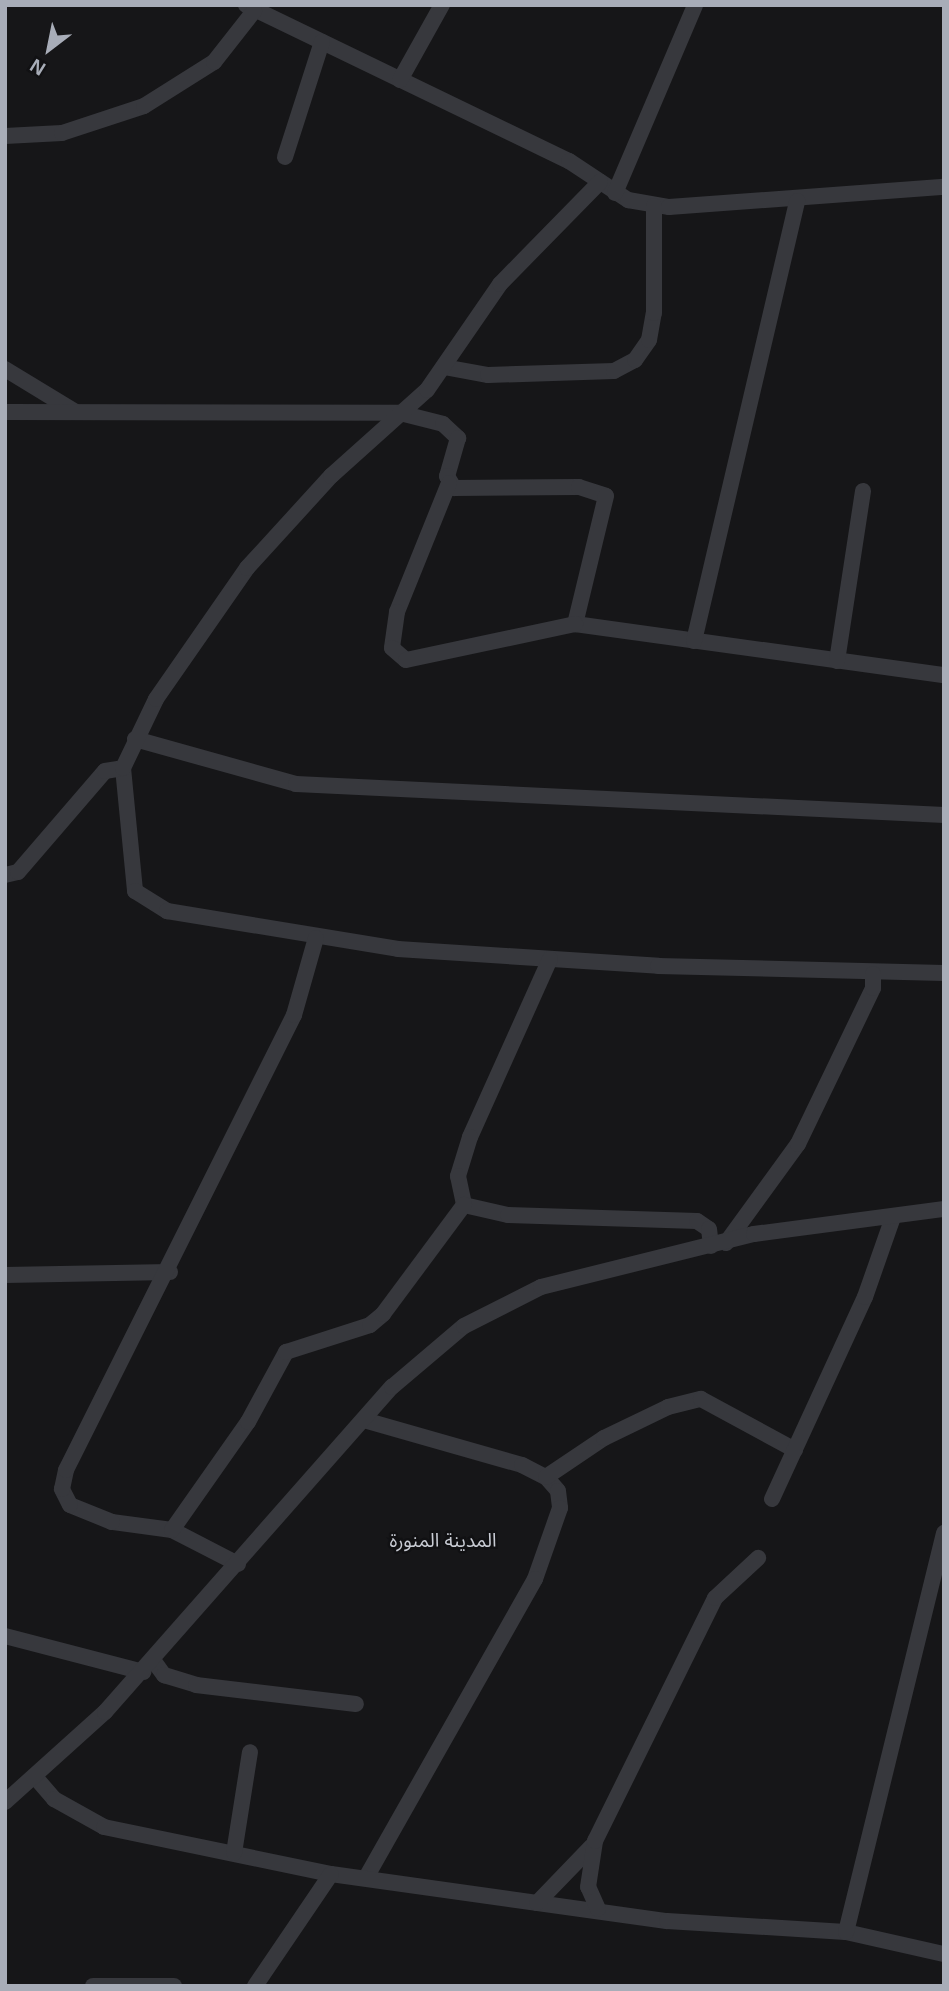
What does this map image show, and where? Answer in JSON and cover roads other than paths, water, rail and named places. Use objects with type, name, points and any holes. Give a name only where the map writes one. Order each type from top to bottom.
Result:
[{"type":"street","points":[[400,80],[442,5]]},
{"type":"street","points":[[615,193],[695,5]]},
{"type":"street","points":[[5,135],[62,133],[144,106],[214,62],[250,8],[400,80],[600,182],[615,193],[654,206],[797,201],[944,187]]},
{"type":"street","points":[[285,157],[322,43]]},
{"type":"street","points":[[600,182],[537,240],[444,367],[400,413],[331,476],[247,568],[135,739],[123,768],[131,805],[132,878],[142,899],[167,911],[316,938],[550,959],[832,966],[873,974],[944,973]]},
{"type":"street","points":[[694,641],[797,201]]},
{"type":"street","points":[[444,367],[488,375],[614,371],[635,360],[649,340],[654,313],[654,206]]},
{"type":"street","points":[[5,369],[74,411]]},
{"type":"street","points":[[5,412],[400,413],[454,430],[458,449],[449,483],[397,612],[392,648],[406,660],[575,624],[944,675]]},
{"type":"street","points":[[449,483],[465,489],[579,486],[606,496],[575,624]]},
{"type":"street","points":[[837,661],[863,491]]},
{"type":"street","points":[[135,739],[296,784],[944,815]]},
{"type":"street","points":[[5,888],[12,874],[89,785],[104,771],[123,768]]},
{"type":"street","points":[[238,1564],[172,1530],[88,1514],[70,1505],[62,1489],[66,1470],[170,1272],[294,1015],[316,938]]},
{"type":"street","points":[[172,1530],[248,1422],[286,1352],[370,1325],[383,1314],[464,1205],[458,1176],[470,1137],[550,959]]},
{"type":"street","points":[[719,1245],[798,1143],[873,988],[873,974]]},
{"type":"street","points":[[464,1205],[508,1215],[697,1221],[709,1229],[719,1245]]},
{"type":"street","points":[[5,1802],[36,1777],[148,1666],[363,1420],[429,1353],[499,1307],[541,1287],[719,1245],[944,1209]]},
{"type":"street","points":[[772,1499],[893,1217]]},
{"type":"street","points":[[5,1275],[170,1272]]},
{"type":"street","points":[[546,1477],[604,1438],[668,1407],[701,1399],[795,1450]]},
{"type":"street","points":[[363,1420],[546,1477],[558,1491],[560,1508],[535,1578],[366,1878]]},
{"type":"street","points":[[846,1932],[943,1539]]},
{"type":"street","points":[[598,1909],[588,1875],[595,1841],[715,1598],[758,1558]]},
{"type":"street","points":[[5,1636],[148,1666],[164,1675],[197,1685],[356,1704]]},
{"type":"street","points":[[234,1853],[250,1752]]},
{"type":"street","points":[[36,1777],[54,1799],[104,1827],[331,1874],[598,1909],[667,1921],[846,1932],[944,1954]]},
{"type":"street","points":[[537,1903],[595,1841]]},
{"type":"street","points":[[255,1986],[331,1874]]},
{"type":"street","points":[[93,1986],[174,1986]]},
{"type":"district","name":"المدينة المنورة","points":[[443,1541]]}]
